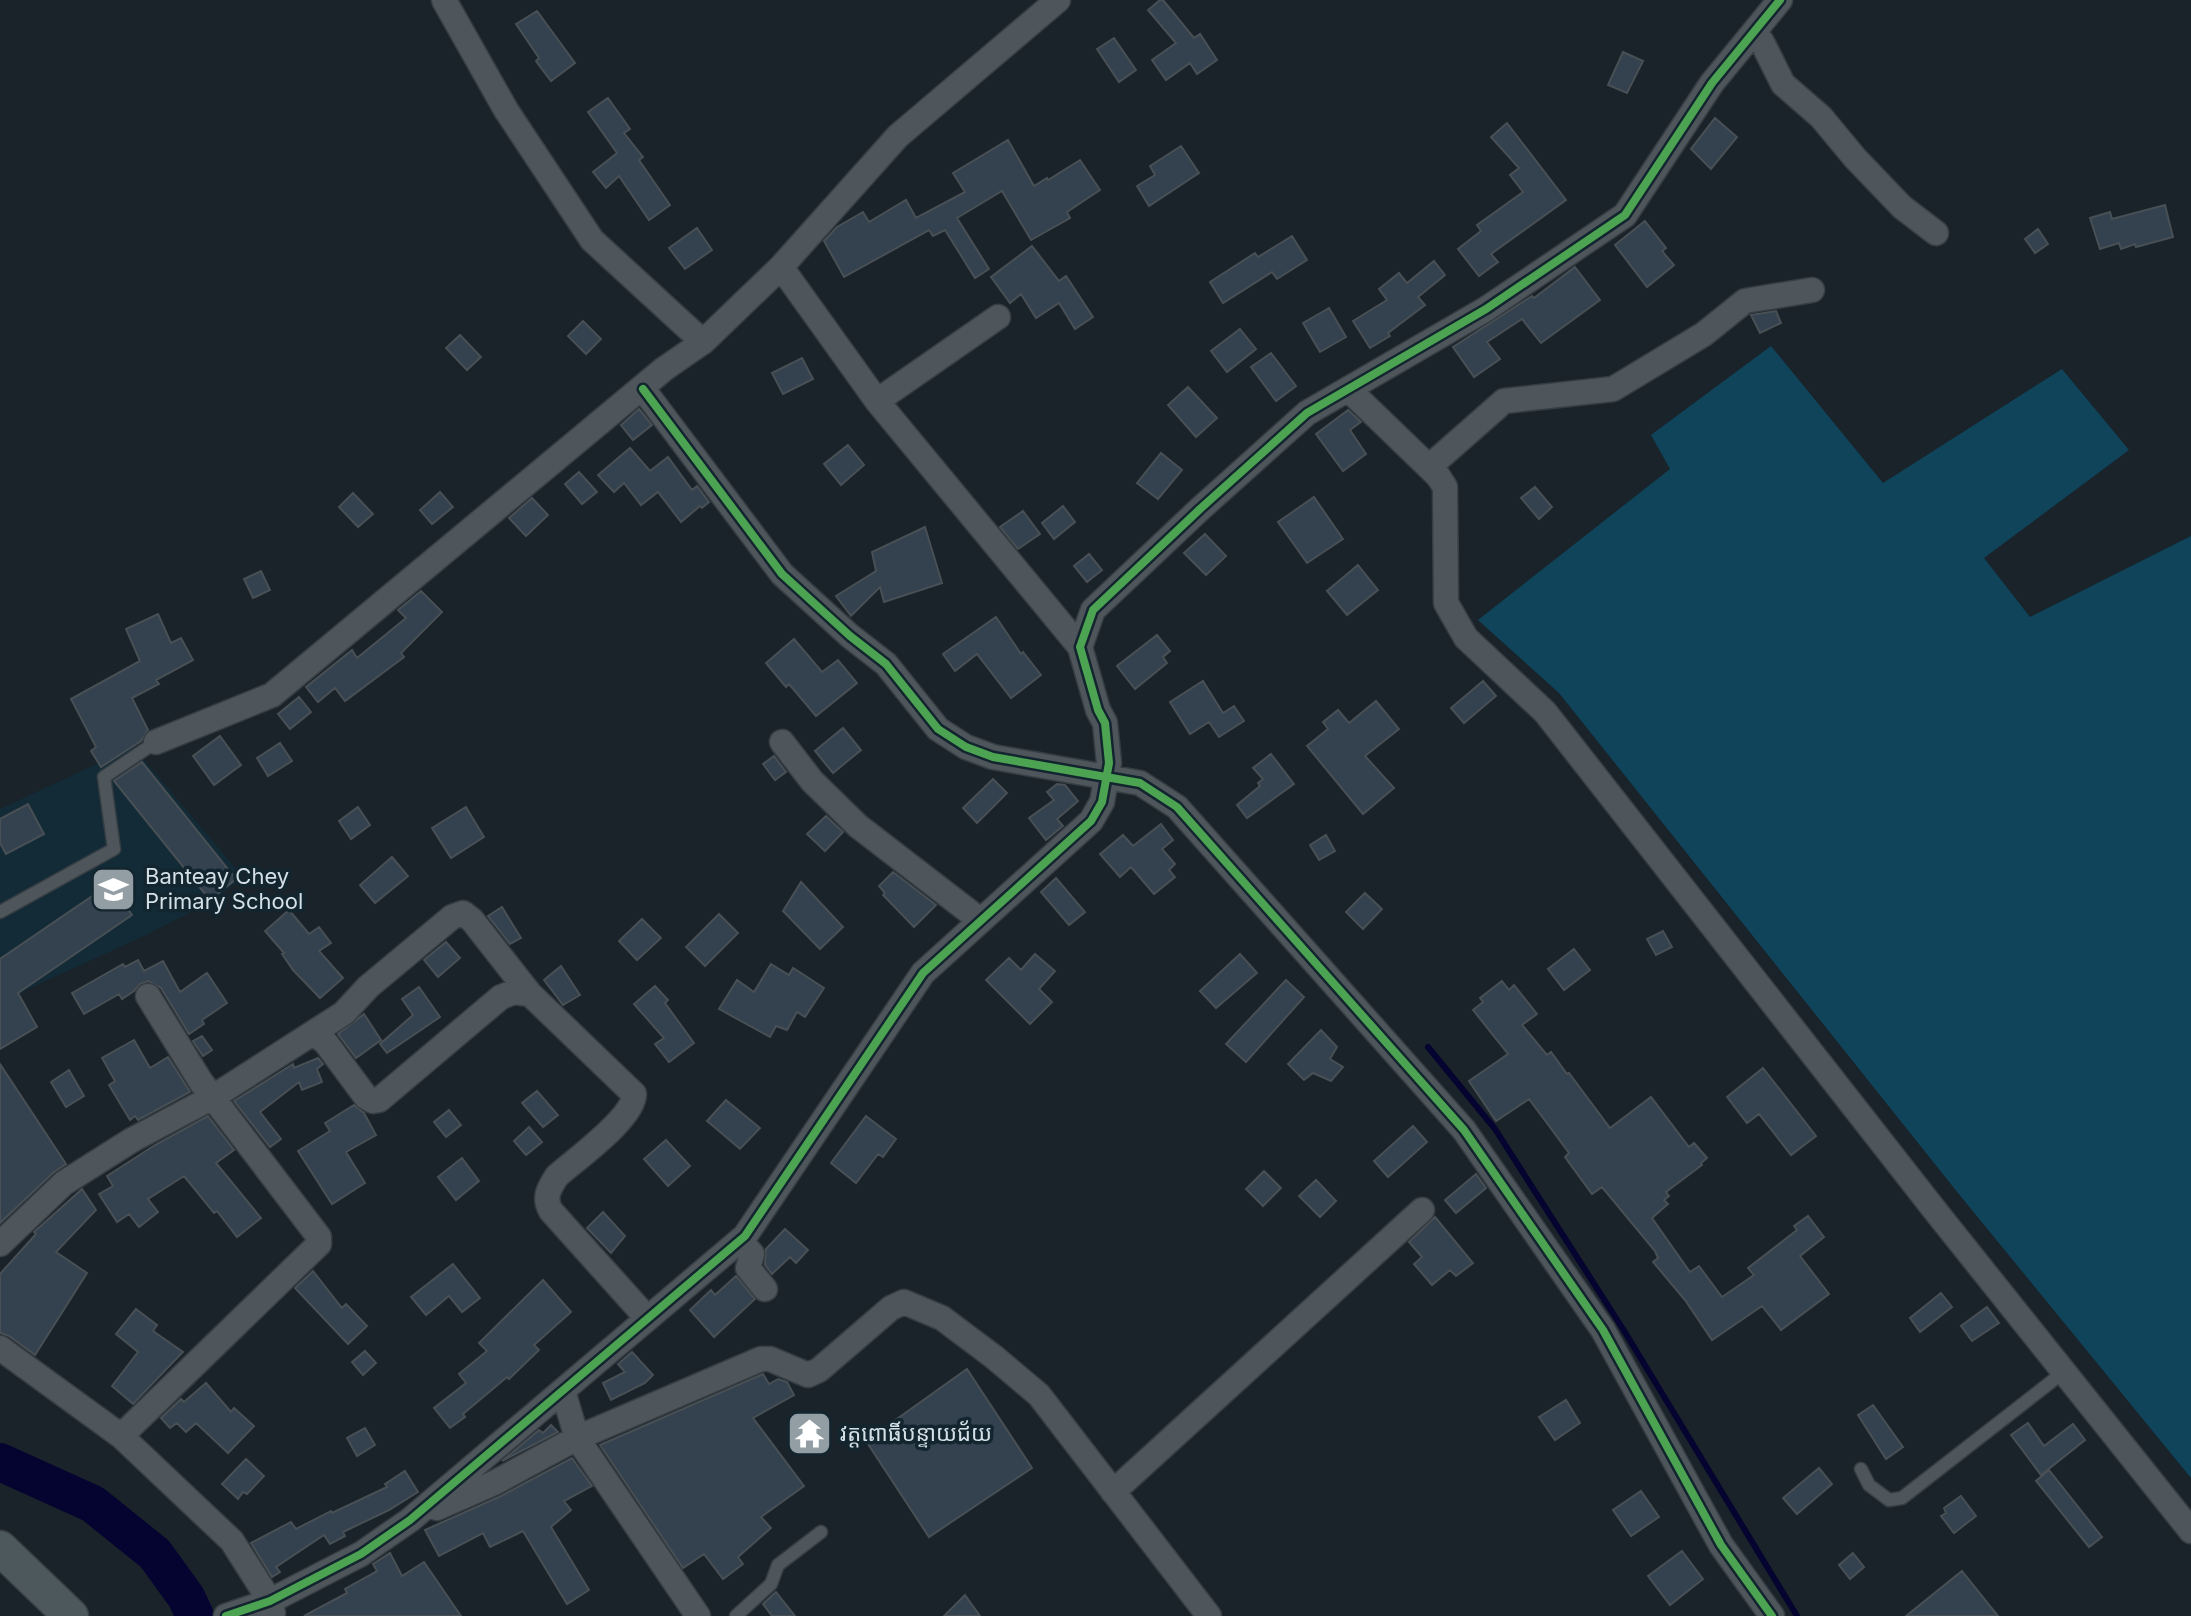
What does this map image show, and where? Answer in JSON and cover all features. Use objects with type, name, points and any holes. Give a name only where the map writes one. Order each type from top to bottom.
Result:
[{"type":"street","points":[[444,0],[506,110],[592,240],[663,307],[694,344]]},
{"type":"street","points":[[156,742],[272,695],[694,344],[781,267],[898,136],[1058,0]]},
{"type":"street","points":[[1080,647],[1093,610],[1307,413],[1486,309],[1625,215],[1712,83],[1780,0]]},
{"type":"street","points":[[1754,33],[1762,42],[1783,84],[1821,117],[1902,207],[1936,233]]},
{"type":"street","points":[[232,1613],[271,1609],[410,1520],[740,1240],[754,1225],[923,973],[1091,821],[1102,802],[1108,771],[1106,731],[1080,647],[877,401],[781,267]]},
{"type":"street","points":[[1429,467],[1504,401],[1613,389],[1704,334],[1745,301],[1812,290]]},
{"type":"street","points":[[877,401],[998,317]]},
{"type":"street","points":[[643,389],[782,574],[886,664],[938,729],[966,747],[993,757],[1076,770],[1108,771],[1140,783],[1177,807],[1464,1130],[1603,1330],[1721,1545],[1772,1616]]},
{"type":"street","points":[[1349,390],[1429,467],[1445,487],[1446,603],[1466,638],[1545,712],[1937,1213],[2191,1531]]},
{"type":"street","points":[[782,742],[812,781],[858,826],[980,920]]},
{"type":"street","points":[[0,1244],[64,1183],[132,1140],[213,1097],[315,1033],[344,1013],[368,987],[452,917],[463,913],[472,920],[530,994],[634,1094],[629,1111],[557,1176],[546,1203],[647,1318]]},
{"type":"street","points":[[315,1033],[373,1101],[501,997],[514,992],[530,994]]},
{"type":"street","points":[[121,1436],[319,1244],[319,1237],[213,1097],[148,996]]},
{"type":"street","points":[[1113,1492],[1422,1210]]},
{"type":"street","points":[[740,1240],[752,1254],[748,1268],[765,1289]]},
{"type":"street","points":[[410,1520],[494,1483],[577,1438],[761,1359],[770,1359],[808,1375],[819,1370],[891,1308],[904,1302],[942,1318],[1039,1395],[1209,1616]]},
{"type":"street","points":[[0,1348],[121,1436],[232,1541],[271,1609]]},
{"type":"street","points":[[563,1391],[577,1438],[698,1616]]},
{"type":"street","points":[[2,1552],[71,1616]]},
{"type":"lane","points":[[0,912],[114,849],[104,777],[156,742]]},
{"type":"lane","points":[[1861,1469],[1869,1485],[1889,1500],[1902,1498],[2065,1371]]},
{"type":"lane","points":[[736,1616],[771,1584],[778,1565],[821,1532]]},
{"type":"shaded area","points":[[1771,346],[1883,483],[2062,369],[2129,450],[1984,558],[2030,617],[2191,536],[2191,1478],[1958,1193],[1559,693],[1478,620],[1670,469],[1651,435]]},
{"type":"shaded area","name":"Banteay Chey Primary School","points":[[133,747],[243,877],[212,901],[24,991],[0,1009],[0,809]]},
{"type":"building","points":[[1160,0],[1194,38],[1200,34],[1217,60],[1197,74],[1190,63],[1166,80],[1152,60],[1176,43],[1148,10]]},
{"type":"building","points":[[537,11],[575,63],[551,81],[516,24]]},
{"type":"building","points":[[1114,38],[1136,70],[1119,82],[1097,49]]},
{"type":"building","points":[[1623,52],[1643,61],[1627,93],[1608,85]]},
{"type":"building","points":[[608,98],[630,129],[624,133],[643,157],[639,160],[670,205],[649,220],[619,176],[606,188],[593,172],[617,153],[588,112]]},
{"type":"building","points":[[1715,118],[1737,137],[1711,169],[1691,149]]},
{"type":"building","points":[[1507,123],[1566,200],[1491,254],[1498,262],[1479,276],[1458,249],[1481,231],[1477,225],[1523,192],[1510,175],[1519,168],[1491,137]]},
{"type":"building","points":[[1008,140],[1034,186],[1080,160],[1100,190],[1067,212],[1070,218],[1031,240],[1002,191],[957,218],[989,269],[975,278],[945,230],[933,236],[929,230],[844,277],[824,241],[837,227],[863,212],[869,222],[906,200],[916,218],[965,192],[953,173]]},
{"type":"building","points":[[1181,146],[1199,173],[1149,206],[1137,186],[1155,175],[1150,166]]},
{"type":"building","points":[[2165,205],[2173,237],[2136,247],[2135,244],[2121,249],[2119,243],[2100,249],[2090,218],[2110,212],[2112,219]]},
{"type":"building","points":[[1645,221],[1666,248],[1662,251],[1674,265],[1647,287],[1615,245]]},
{"type":"building","points":[[697,228],[712,250],[685,269],[669,248]]},
{"type":"building","points":[[2038,229],[2048,244],[2035,253],[2025,239]]},
{"type":"building","points":[[1292,236],[1307,260],[1277,279],[1272,272],[1223,303],[1210,282],[1255,253],[1258,257]]},
{"type":"building","points":[[1032,246],[1059,281],[1066,276],[1093,317],[1075,329],[1059,303],[1036,318],[1021,294],[1010,303],[991,277]]},
{"type":"building","points":[[1434,261],[1445,275],[1418,297],[1425,305],[1388,333],[1390,336],[1370,348],[1353,321],[1387,300],[1379,289],[1399,273],[1407,283]]},
{"type":"building","points":[[1575,267],[1600,300],[1541,343],[1522,319],[1487,342],[1500,359],[1474,377],[1453,347],[1532,296],[1534,298]]},
{"type":"building","points":[[1329,308],[1346,337],[1320,352],[1303,323]]},
{"type":"building","points":[[1776,311],[1781,323],[1760,333],[1751,315]]},
{"type":"building","points":[[583,321],[601,339],[586,354],[568,336]]},
{"type":"building","points":[[1240,329],[1256,349],[1227,372],[1211,351]]},
{"type":"building","points":[[460,335],[481,357],[467,370],[446,348]]},
{"type":"building","points":[[1271,353],[1296,386],[1276,401],[1251,367]]},
{"type":"building","points":[[802,358],[813,379],[783,394],[772,373]]},
{"type":"building","points":[[1188,387],[1217,418],[1196,437],[1168,405]]},
{"type":"building","points":[[639,409],[652,425],[633,440],[621,425]]},
{"type":"building","points":[[1348,410],[1361,422],[1350,430],[1366,454],[1343,471],[1316,434]]},
{"type":"building","points":[[848,445],[864,465],[841,485],[824,464]]},
{"type":"building","points":[[630,448],[650,471],[668,457],[692,490],[697,486],[709,502],[681,522],[658,492],[641,505],[624,483],[614,492],[598,475]]},
{"type":"building","points":[[1161,453],[1182,470],[1158,499],[1137,483]]},
{"type":"building","points":[[579,472],[597,492],[582,504],[565,484]]},
{"type":"building","points":[[1535,487],[1552,507],[1539,519],[1521,498]]},
{"type":"building","points":[[440,492],[453,507],[432,524],[420,510]]},
{"type":"building","points":[[353,493],[373,514],[358,527],[339,507]]},
{"type":"building","points":[[1314,497],[1343,539],[1307,563],[1278,522]]},
{"type":"building","points":[[532,498],[548,515],[526,536],[509,518]]},
{"type":"building","points":[[1063,506],[1075,522],[1054,539],[1042,523]]},
{"type":"building","points":[[1023,511],[1040,534],[1018,549],[1000,527]]},
{"type":"building","points":[[925,527],[942,583],[884,602],[880,587],[851,616],[836,596],[876,571],[872,552]]},
{"type":"building","points":[[1205,534],[1226,556],[1206,575],[1184,553]]},
{"type":"building","points":[[1089,554],[1102,570],[1087,582],[1074,566]]},
{"type":"building","points":[[1358,565],[1378,590],[1347,615],[1327,591]]},
{"type":"building","points":[[261,571],[270,590],[253,598],[244,579]]},
{"type":"building","points":[[421,591],[442,612],[401,653],[404,657],[345,701],[335,688],[318,702],[306,687],[352,650],[357,658],[406,618],[398,610]]},
{"type":"building","points":[[158,614],[171,643],[181,638],[193,660],[156,680],[159,684],[132,698],[148,730],[141,741],[101,767],[91,751],[96,747],[71,699],[140,661],[126,629]]},
{"type":"building","points":[[996,617],[1021,654],[1023,652],[1041,675],[1011,698],[977,654],[955,671],[943,654]]},
{"type":"building","points":[[1157,635],[1170,651],[1163,657],[1167,663],[1135,689],[1117,666]]},
{"type":"building","points":[[794,639],[822,672],[838,660],[857,683],[816,716],[766,663]]},
{"type":"building","points":[[1203,681],[1223,713],[1234,706],[1244,721],[1219,737],[1209,722],[1190,734],[1170,702]]},
{"type":"building","points":[[1483,681],[1496,696],[1464,723],[1451,708]]},
{"type":"building","points":[[299,697],[311,712],[290,729],[278,714]]},
{"type":"building","points":[[1376,701],[1399,729],[1365,756],[1394,788],[1363,814],[1307,746],[1328,729],[1323,722],[1338,710],[1349,723]]},
{"type":"building","points":[[843,728],[861,750],[833,773],[815,751]]},
{"type":"building","points":[[220,736],[241,765],[214,785],[193,756]]},
{"type":"building","points":[[280,743],[292,761],[268,776],[257,758]]},
{"type":"building","points":[[1271,754],[1294,784],[1247,818],[1237,805],[1260,786],[1258,783],[1263,779],[1253,768]]},
{"type":"building","points":[[774,756],[786,772],[775,780],[763,764]]},
{"type":"building","points":[[142,762],[236,879],[210,900],[114,781]]},
{"type":"building","points":[[993,779],[1007,793],[977,823],[963,808]]},
{"type":"building","points":[[1057,784],[1065,785],[1078,801],[1057,819],[1063,826],[1046,840],[1029,818],[1054,800],[1047,792]]},
{"type":"building","points":[[28,804],[44,834],[6,854],[0,843],[0,819]]},
{"type":"building","points":[[358,807],[370,825],[351,839],[339,821]]},
{"type":"building","points":[[466,807],[484,837],[451,858],[432,828]]},
{"type":"building","points":[[826,816],[843,832],[825,851],[807,834]]},
{"type":"building","points":[[1161,824],[1173,840],[1162,849],[1175,864],[1169,870],[1175,877],[1154,894],[1131,867],[1120,877],[1100,854],[1123,835],[1133,846]]},
{"type":"building","points":[[1326,835],[1335,851],[1319,860],[1310,845]]},
{"type":"building","points":[[392,857],[408,876],[375,903],[360,885]]},
{"type":"building","points":[[893,872],[936,905],[914,927],[883,895],[885,893],[879,886]]},
{"type":"building","points":[[1056,878],[1085,912],[1069,925],[1041,892]]},
{"type":"building","points":[[801,882],[843,927],[820,949],[783,911]]},
{"type":"building","points":[[110,884],[132,915],[18,993],[37,1027],[0,1049],[0,959]]},
{"type":"building","points":[[1365,893],[1382,909],[1363,929],[1346,912]]},
{"type":"building","points":[[502,907],[521,938],[510,944],[488,916]]},
{"type":"building","points":[[289,910],[309,934],[319,927],[331,943],[319,951],[343,978],[320,998],[293,970],[284,953],[265,931]]},
{"type":"building","points":[[719,914],[738,933],[705,966],[686,947]]},
{"type":"building","points":[[642,919],[661,938],[637,960],[619,941]]},
{"type":"building","points":[[1663,931],[1672,947],[1656,955],[1647,939]]},
{"type":"building","points":[[446,942],[460,958],[438,977],[424,960]]},
{"type":"building","points":[[1574,949],[1590,970],[1564,990],[1548,969]]},
{"type":"building","points":[[1035,954],[1055,971],[1039,989],[1052,1002],[1030,1024],[986,980],[1009,958],[1021,970]]},
{"type":"building","points":[[1240,954],[1257,973],[1216,1008],[1200,991]]},
{"type":"building","points":[[138,960],[144,971],[163,961],[180,992],[207,973],[227,1003],[202,1020],[204,1024],[189,1034],[161,988],[148,981],[122,999],[119,994],[84,1014],[72,993],[123,964],[125,967]]},
{"type":"building","points":[[771,964],[789,975],[793,968],[824,988],[805,1017],[797,1012],[787,1030],[776,1026],[770,1037],[719,1009],[737,980],[754,992]]},
{"type":"building","points":[[561,966],[580,995],[563,1005],[544,980]]},
{"type":"building","points":[[1286,980],[1304,997],[1246,1062],[1226,1044]]},
{"type":"building","points":[[1502,981],[1509,990],[1514,985],[1537,1014],[1522,1025],[1547,1055],[1551,1052],[1569,1073],[1610,1128],[1651,1097],[1689,1147],[1694,1143],[1707,1158],[1666,1192],[1669,1196],[1664,1200],[1668,1204],[1652,1218],[1690,1272],[1699,1266],[1722,1297],[1754,1275],[1748,1268],[1797,1230],[1794,1226],[1808,1216],[1824,1237],[1800,1256],[1829,1294],[1781,1330],[1762,1306],[1712,1340],[1685,1300],[1653,1262],[1658,1258],[1655,1251],[1602,1187],[1592,1194],[1565,1157],[1569,1153],[1529,1099],[1496,1121],[1469,1081],[1508,1054],[1473,1010],[1483,1002],[1480,998]]},
{"type":"building","points":[[655,986],[668,1000],[665,1003],[694,1043],[669,1062],[655,1044],[664,1038],[634,1004]]},
{"type":"building","points":[[419,987],[440,1017],[387,1053],[380,1044],[413,1015],[402,999]]},
{"type":"building","points":[[364,1014],[381,1040],[356,1058],[338,1034]]},
{"type":"building","points":[[1321,1030],[1337,1047],[1330,1059],[1343,1067],[1331,1081],[1313,1073],[1304,1080],[1288,1064]]},
{"type":"building","points":[[202,1036],[212,1050],[203,1056],[193,1041]]},
{"type":"building","points":[[134,1040],[150,1068],[168,1057],[190,1092],[138,1120],[135,1116],[130,1120],[109,1085],[115,1081],[102,1058]]},
{"type":"building","points":[[318,1058],[323,1064],[317,1069],[322,1082],[302,1090],[299,1082],[260,1112],[281,1139],[270,1147],[234,1101],[293,1064],[294,1068]]},
{"type":"building","points":[[0,1064],[66,1164],[0,1223]]},
{"type":"building","points":[[1763,1068],[1816,1136],[1791,1155],[1759,1114],[1747,1123],[1727,1097]]},
{"type":"building","points":[[69,1070],[84,1096],[66,1107],[51,1082]]},
{"type":"building","points":[[537,1091],[558,1115],[543,1127],[522,1103]]},
{"type":"building","points":[[726,1100],[760,1128],[740,1149],[707,1121]]},
{"type":"building","points":[[354,1105],[364,1113],[376,1135],[346,1152],[365,1183],[332,1204],[298,1151],[330,1131],[325,1123]]},
{"type":"building","points":[[449,1110],[461,1125],[446,1137],[434,1122]]},
{"type":"building","points":[[208,1116],[234,1150],[216,1163],[261,1218],[237,1237],[184,1176],[148,1199],[158,1212],[139,1227],[129,1214],[117,1222],[99,1194],[113,1186],[107,1176]]},
{"type":"building","points":[[866,1116],[896,1139],[883,1157],[878,1154],[856,1183],[831,1163]]},
{"type":"building","points":[[1413,1126],[1427,1142],[1388,1177],[1374,1161]]},
{"type":"building","points":[[529,1127],[542,1142],[526,1155],[514,1141]]},
{"type":"building","points":[[666,1140],[690,1166],[668,1186],[644,1159]]},
{"type":"building","points":[[462,1158],[479,1181],[456,1200],[438,1177]]},
{"type":"building","points":[[1264,1171],[1281,1188],[1263,1206],[1246,1189]]},
{"type":"building","points":[[1476,1174],[1486,1188],[1456,1213],[1445,1200]]},
{"type":"building","points":[[1316,1180],[1336,1201],[1320,1217],[1299,1196]]},
{"type":"building","points":[[82,1189],[96,1210],[56,1252],[87,1273],[35,1355],[0,1333],[0,1274],[36,1234],[34,1232]]},
{"type":"building","points":[[603,1212],[625,1236],[611,1253],[587,1228]]},
{"type":"building","points":[[1435,1217],[1473,1263],[1456,1276],[1450,1270],[1432,1285],[1414,1264],[1422,1257],[1409,1242]]},
{"type":"building","points":[[785,1229],[808,1250],[796,1263],[790,1257],[772,1274],[765,1265],[766,1249]]},
{"type":"building","points":[[453,1264],[480,1298],[462,1312],[449,1296],[426,1315],[411,1297]]},
{"type":"building","points":[[313,1271],[342,1308],[346,1304],[367,1326],[348,1344],[295,1288]]},
{"type":"building","points":[[736,1276],[755,1299],[714,1337],[690,1310],[711,1290],[715,1295]]},
{"type":"building","points":[[543,1280],[571,1312],[534,1345],[539,1350],[509,1379],[507,1377],[450,1428],[434,1408],[466,1383],[459,1374],[487,1351],[479,1343]]},
{"type":"building","points":[[1941,1293],[1952,1307],[1920,1332],[1910,1318]]},
{"type":"building","points":[[1987,1307],[1999,1323],[1972,1341],[1961,1326]]},
{"type":"building","points":[[136,1309],[157,1325],[153,1331],[183,1352],[133,1404],[112,1386],[138,1352],[116,1334]]},
{"type":"building","points":[[365,1351],[376,1363],[363,1375],[352,1362]]},
{"type":"building","points":[[632,1352],[653,1375],[645,1383],[611,1400],[603,1383],[625,1372],[618,1364]]},
{"type":"building","points":[[967,1369],[1032,1468],[929,1537],[866,1441]]},
{"type":"building","points":[[763,1374],[769,1384],[778,1379],[787,1382],[794,1395],[753,1418],[804,1486],[761,1517],[771,1528],[738,1557],[743,1564],[723,1579],[704,1554],[683,1568],[600,1445]]},
{"type":"building","points":[[206,1383],[231,1412],[234,1408],[254,1426],[228,1453],[196,1423],[186,1432],[177,1423],[170,1428],[161,1418],[181,1399],[184,1402]]},
{"type":"building","points":[[1566,1400],[1580,1423],[1555,1440],[1539,1417]]},
{"type":"building","points":[[1873,1405],[1903,1447],[1886,1459],[1858,1415]]},
{"type":"building","points":[[2028,1423],[2044,1446],[2073,1424],[2085,1440],[2041,1475],[2011,1435]]},
{"type":"building","points":[[551,1425],[558,1432],[502,1461],[539,1430],[543,1433]]},
{"type":"building","points":[[365,1428],[375,1445],[357,1456],[347,1438]]},
{"type":"building","points":[[572,1458],[592,1486],[564,1501],[571,1510],[551,1527],[589,1590],[567,1604],[523,1531],[490,1547],[483,1533],[439,1556],[425,1530],[501,1496]]},
{"type":"building","points":[[246,1459],[264,1476],[238,1499],[222,1484]]},
{"type":"building","points":[[1819,1468],[1832,1484],[1797,1514],[1783,1498]]},
{"type":"building","points":[[2049,1470],[2102,1537],[2089,1547],[2036,1481]]},
{"type":"building","points":[[405,1471],[418,1492],[343,1532],[345,1536],[330,1544],[324,1535],[276,1567],[280,1572],[272,1577],[251,1543],[291,1522],[296,1529],[332,1513],[387,1487],[385,1484]]},
{"type":"building","points":[[1641,1491],[1659,1517],[1631,1536],[1613,1510]]},
{"type":"building","points":[[1961,1496],[1976,1516],[1954,1533],[1941,1516],[1946,1513],[1944,1508]]},
{"type":"building","points":[[1682,1551],[1703,1579],[1670,1605],[1648,1576]]},
{"type":"building","points":[[390,1553],[402,1576],[424,1562],[461,1616],[304,1616],[347,1593],[345,1589],[377,1571],[373,1564]]},
{"type":"building","points":[[1853,1553],[1864,1567],[1850,1579],[1839,1565]]},
{"type":"building","points":[[1962,1571],[1998,1616],[1906,1616]]},
{"type":"building","points":[[776,1592],[795,1616],[772,1616],[763,1604]]},
{"type":"building","points":[[965,1595],[980,1616],[944,1616]]},
{"type":"waterway","points":[[1428,1047],[1495,1129],[1623,1329],[1797,1616]]},
{"type":"waterway","points":[[0,1462],[93,1504],[155,1554],[186,1597],[195,1616]]},
{"type":"cycle path","points":[[226,1616],[270,1601],[361,1554],[410,1520],[745,1236],[923,973],[1091,821],[1102,802],[1109,763],[1105,723],[1098,710],[1080,647],[1093,610],[1307,413],[1486,309],[1625,215],[1712,83],[1780,0]]},
{"type":"cycle path","points":[[643,389],[782,574],[886,664],[938,729],[966,747],[993,757],[1140,783],[1177,807],[1464,1130],[1603,1330],[1721,1545],[1772,1616]]},
{"type":"place","name":"Banteay Chey Primary School","points":[[114,889]]},
{"type":"place","name":"វត្តពោធិ៍បន្ទាយជ័យ","points":[[809,1433]]}]
